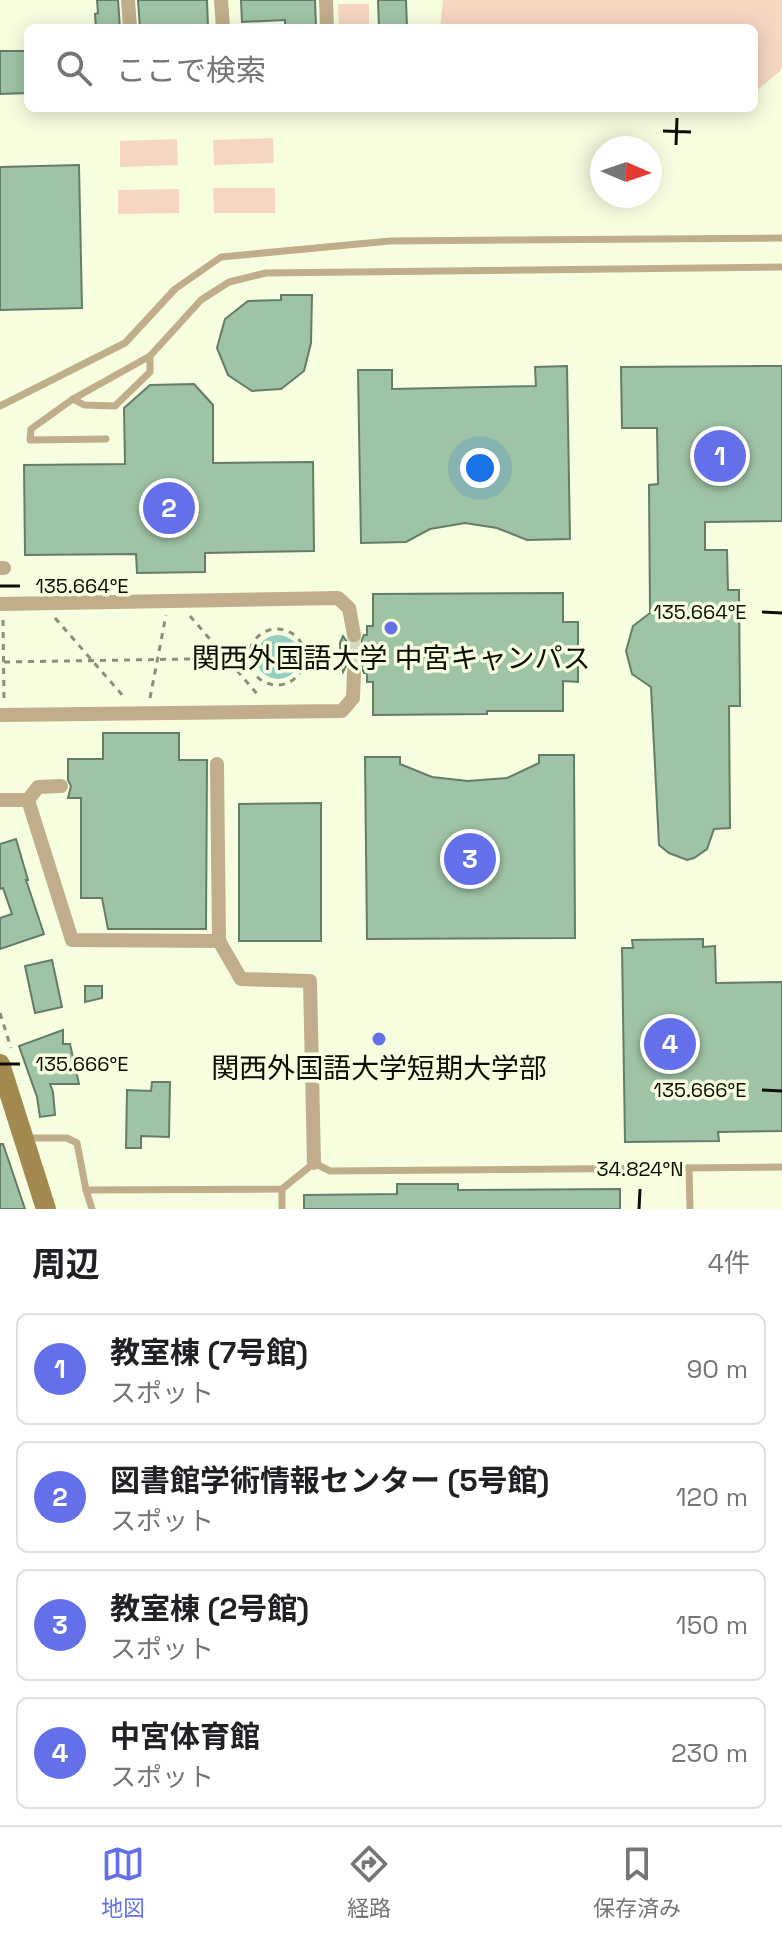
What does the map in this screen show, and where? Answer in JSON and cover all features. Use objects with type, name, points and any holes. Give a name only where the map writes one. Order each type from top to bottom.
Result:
[{"type":"main road","points":[[0,1064],[46,1209]]},
{"type":"street","points":[[128,0],[130,24]]},
{"type":"street","points":[[221,0],[223,24]]},
{"type":"street","points":[[326,0],[327,24]]},
{"type":"street","points":[[1,604],[338,598],[349,608],[354,635]]},
{"type":"street","points":[[2,715],[342,711],[353,698],[354,672]]},
{"type":"street","points":[[217,764],[219,941],[241,979],[310,981],[314,1163]]},
{"type":"street","points":[[28,800],[38,787],[61,786]]},
{"type":"street","points":[[0,800],[28,800]]},
{"type":"street","points":[[28,800],[72,940],[219,941]]},
{"type":"lane","points":[[0,406],[125,343],[175,289],[221,257],[390,241],[782,238]]},
{"type":"lane","points":[[106,439],[30,440],[31,429],[73,399],[150,356],[201,300],[229,282],[266,273],[782,267]]},
{"type":"lane","points":[[73,399],[84,405],[115,406],[150,372],[150,356]]},
{"type":"lane","points":[[23,1138],[67,1138],[77,1143],[92,1209]]},
{"type":"lane","points":[[86,1190],[282,1189],[314,1163],[330,1171],[782,1167]]},
{"type":"lane","points":[[689,1168],[690,1209]]},
{"type":"lane","points":[[282,1189],[282,1209]]},
{"type":"path","points":[[173,601],[272,712]]},
{"type":"path","points":[[142,713],[173,601]]},
{"type":"path","points":[[43,603],[142,713]]},
{"type":"path","points":[[1,604],[4,662],[2,715]]},
{"type":"path","points":[[277,629],[291,633],[301,643],[305,657],[302,671],[292,681],[278,686],[264,682],[253,672],[249,658],[252,643],[263,632],[277,629]]},
{"type":"path","points":[[305,657],[324,656]]},
{"type":"path","points":[[4,662],[249,658]]},
{"type":"shaded area","points":[[443,0],[782,0],[782,66],[758,90],[758,24],[440,24]]},
{"type":"shaded area","points":[[338,4],[369,4],[369,24],[339,24]]},
{"type":"shaded area","points":[[273,138],[274,163],[214,165],[213,140]]},
{"type":"shaded area","points":[[177,139],[178,165],[120,167],[120,141]]},
{"type":"shaded area","points":[[213,188],[275,188],[275,213],[214,213]]},
{"type":"shaded area","points":[[179,189],[179,213],[118,214],[118,190]]},
{"type":"water","points":[[278,635],[294,641],[300,657],[294,673],[278,679],[262,673],[256,657],[262,641]]},
{"type":"building","points":[[97,0],[118,0],[120,24],[96,24],[95,14],[98,13]]},
{"type":"building","points":[[138,0],[207,0],[208,24],[140,24]]},
{"type":"building","points":[[241,0],[315,0],[316,24],[285,24],[285,20],[242,22]]},
{"type":"building","points":[[378,0],[406,0],[407,24],[379,24]]},
{"type":"building","points":[[0,51],[24,51],[24,93],[0,94]]},
{"type":"building","points":[[79,165],[82,308],[0,310],[0,167]]},
{"type":"building","points":[[281,295],[312,295],[311,343],[304,371],[281,389],[252,391],[228,375],[217,348],[225,319],[248,301],[281,300]]},
{"type":"building","points":[[567,366],[570,539],[527,540],[497,528],[465,523],[430,529],[406,542],[361,543],[358,370],[392,370],[392,389],[536,386],[535,367]]},
{"type":"building","points":[[782,366],[782,521],[705,522],[705,550],[727,550],[728,590],[739,590],[740,706],[729,706],[730,828],[714,829],[707,849],[687,860],[659,845],[651,687],[632,674],[626,651],[633,626],[650,613],[649,485],[658,484],[657,428],[622,428],[621,367]]},
{"type":"building","points":[[194,384],[213,405],[213,463],[313,462],[314,551],[205,553],[205,572],[137,573],[136,554],[25,555],[24,465],[125,464],[124,408],[150,385]]},
{"type":"building","points":[[563,593],[563,622],[578,622],[578,682],[563,681],[563,711],[373,715],[373,682],[367,682],[367,673],[354,662],[346,666],[343,672],[340,643],[343,636],[355,645],[367,635],[367,626],[373,626],[373,594]]},
{"type":"building","points":[[103,733],[179,733],[179,760],[207,760],[206,929],[108,929],[102,898],[81,898],[81,798],[68,798],[71,786],[68,759],[103,759]]},
{"type":"building","points":[[539,755],[574,755],[575,938],[367,939],[365,757],[400,757],[400,764],[432,777],[468,781],[507,778],[539,763]]},
{"type":"building","points":[[321,803],[321,941],[239,941],[239,804]]},
{"type":"building","points":[[16,839],[44,934],[0,949],[0,918],[12,914],[3,888],[0,889],[0,844]]},
{"type":"building","points":[[703,939],[703,947],[715,946],[716,983],[782,982],[782,1131],[718,1132],[719,1141],[625,1142],[622,948],[633,948],[632,940]]},
{"type":"building","points":[[52,960],[62,1007],[35,1013],[25,966]]},
{"type":"building","points":[[85,986],[102,986],[102,998],[85,1002]]},
{"type":"building","points":[[63,1030],[63,1044],[70,1044],[79,1084],[50,1084],[55,1115],[40,1117],[37,1097],[19,1046]]},
{"type":"building","points":[[152,1082],[170,1082],[169,1137],[141,1136],[141,1148],[126,1148],[127,1090],[151,1091]]},
{"type":"building","points":[[0,1144],[3,1144],[25,1209],[0,1209]]},
{"type":"building","points":[[397,1184],[458,1184],[458,1190],[620,1189],[620,1209],[304,1209],[304,1195],[397,1194]]},
{"type":"tunnel","points":[[354,635],[354,672]]},
{"type":"place","name":"教室棟 (7号館)","points":[[720,456]]},
{"type":"place","name":"図書館学術情報センター (5号館)","points":[[169,508]]},
{"type":"place","name":"関西外国語大学 中宮キャンパス","points":[[391,628]]},
{"type":"place","name":"教室棟 (2号館)","points":[[470,859]]},
{"type":"place","name":"関西外国語大学短期大学部","points":[[379,1039]]},
{"type":"place","name":"中宮体育館","points":[[670,1044]]}]
